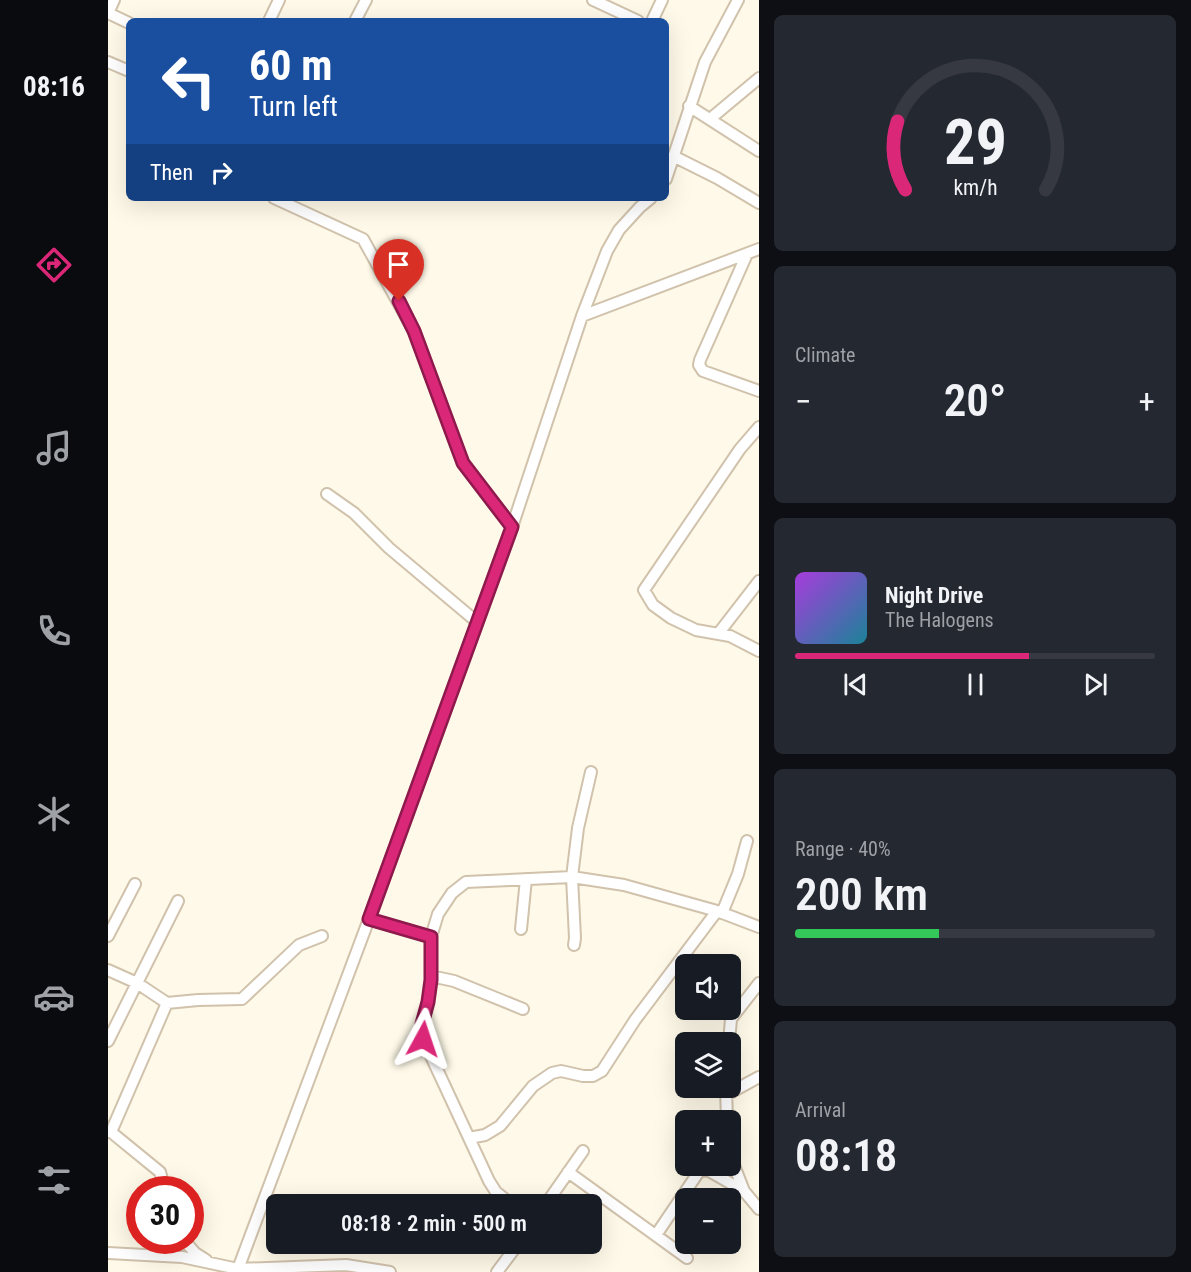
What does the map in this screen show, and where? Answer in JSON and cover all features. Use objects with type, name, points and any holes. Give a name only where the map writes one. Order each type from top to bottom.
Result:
[{"type":"street","points":[[114,0],[108,13],[126,22]]},
{"type":"street","points":[[270,18],[279,0]]},
{"type":"street","points":[[357,18],[366,0]]},
{"type":"street","points":[[593,0],[611,4],[633,18]]},
{"type":"street","points":[[653,18],[662,0]]},
{"type":"street","points":[[669,169],[705,62],[738,0]]},
{"type":"street","points":[[108,62],[126,70]]},
{"type":"street","points":[[710,119],[759,78]]},
{"type":"street","points":[[689,106],[759,151]]},
{"type":"street","points":[[673,156],[717,178],[759,204]]},
{"type":"street","points":[[281,201],[363,239],[414,331],[463,463],[512,527]]},
{"type":"street","points":[[238,1270],[512,527],[582,316],[607,251],[619,230],[647,201]]},
{"type":"street","points":[[582,316],[759,249]]},
{"type":"street","points":[[747,254],[699,365],[703,371],[759,391]]},
{"type":"street","points":[[759,427],[740,449],[644,590],[653,604],[671,618],[696,630],[730,636],[759,651]]},
{"type":"street","points":[[327,494],[354,513],[389,548],[477,622]]},
{"type":"street","points":[[718,634],[759,581]]},
{"type":"street","points":[[574,945],[572,877],[578,828],[591,772]]},
{"type":"street","points":[[469,1138],[485,1135],[500,1126],[533,1086],[552,1073],[561,1071],[593,1076],[602,1071],[636,1020],[720,912],[738,874],[747,841]]},
{"type":"street","points":[[498,1194],[489,1181],[423,1039],[422,1024],[428,1002],[431,976],[431,937],[438,914],[452,893],[466,882],[572,877],[624,885],[720,912],[759,927]]},
{"type":"street","points":[[520,929],[526,879]]},
{"type":"street","points":[[108,936],[135,884]]},
{"type":"street","points":[[108,1041],[178,901]]},
{"type":"street","points":[[369,919],[431,937]]},
{"type":"street","points":[[108,970],[137,983],[167,1003],[242,999],[299,945],[322,936]]},
{"type":"street","points":[[431,976],[454,981],[523,1009]]},
{"type":"street","points":[[729,1032],[730,1020],[759,983]]},
{"type":"street","points":[[161,1176],[160,1172],[110,1132],[167,1003]]},
{"type":"street","points":[[741,1085],[759,1077]]},
{"type":"street","points":[[553,1194],[583,1151]]},
{"type":"street","points":[[656,1235],[700,1170],[709,1171],[744,1191]]},
{"type":"street","points":[[568,1172],[687,1258]]},
{"type":"street","points":[[738,1176],[744,1191],[759,1209]]},
{"type":"street","points":[[108,1253],[182,1257],[238,1270],[346,1265],[390,1272]]},
{"type":"street","points":[[197,1254],[213,1264]]},
{"type":"street","points":[[497,1272],[510,1254]]},
{"type":"route","points":[[399,301],[414,331],[463,463],[512,527],[369,919],[431,937],[431,980],[422,1024],[423,1039]]}]
